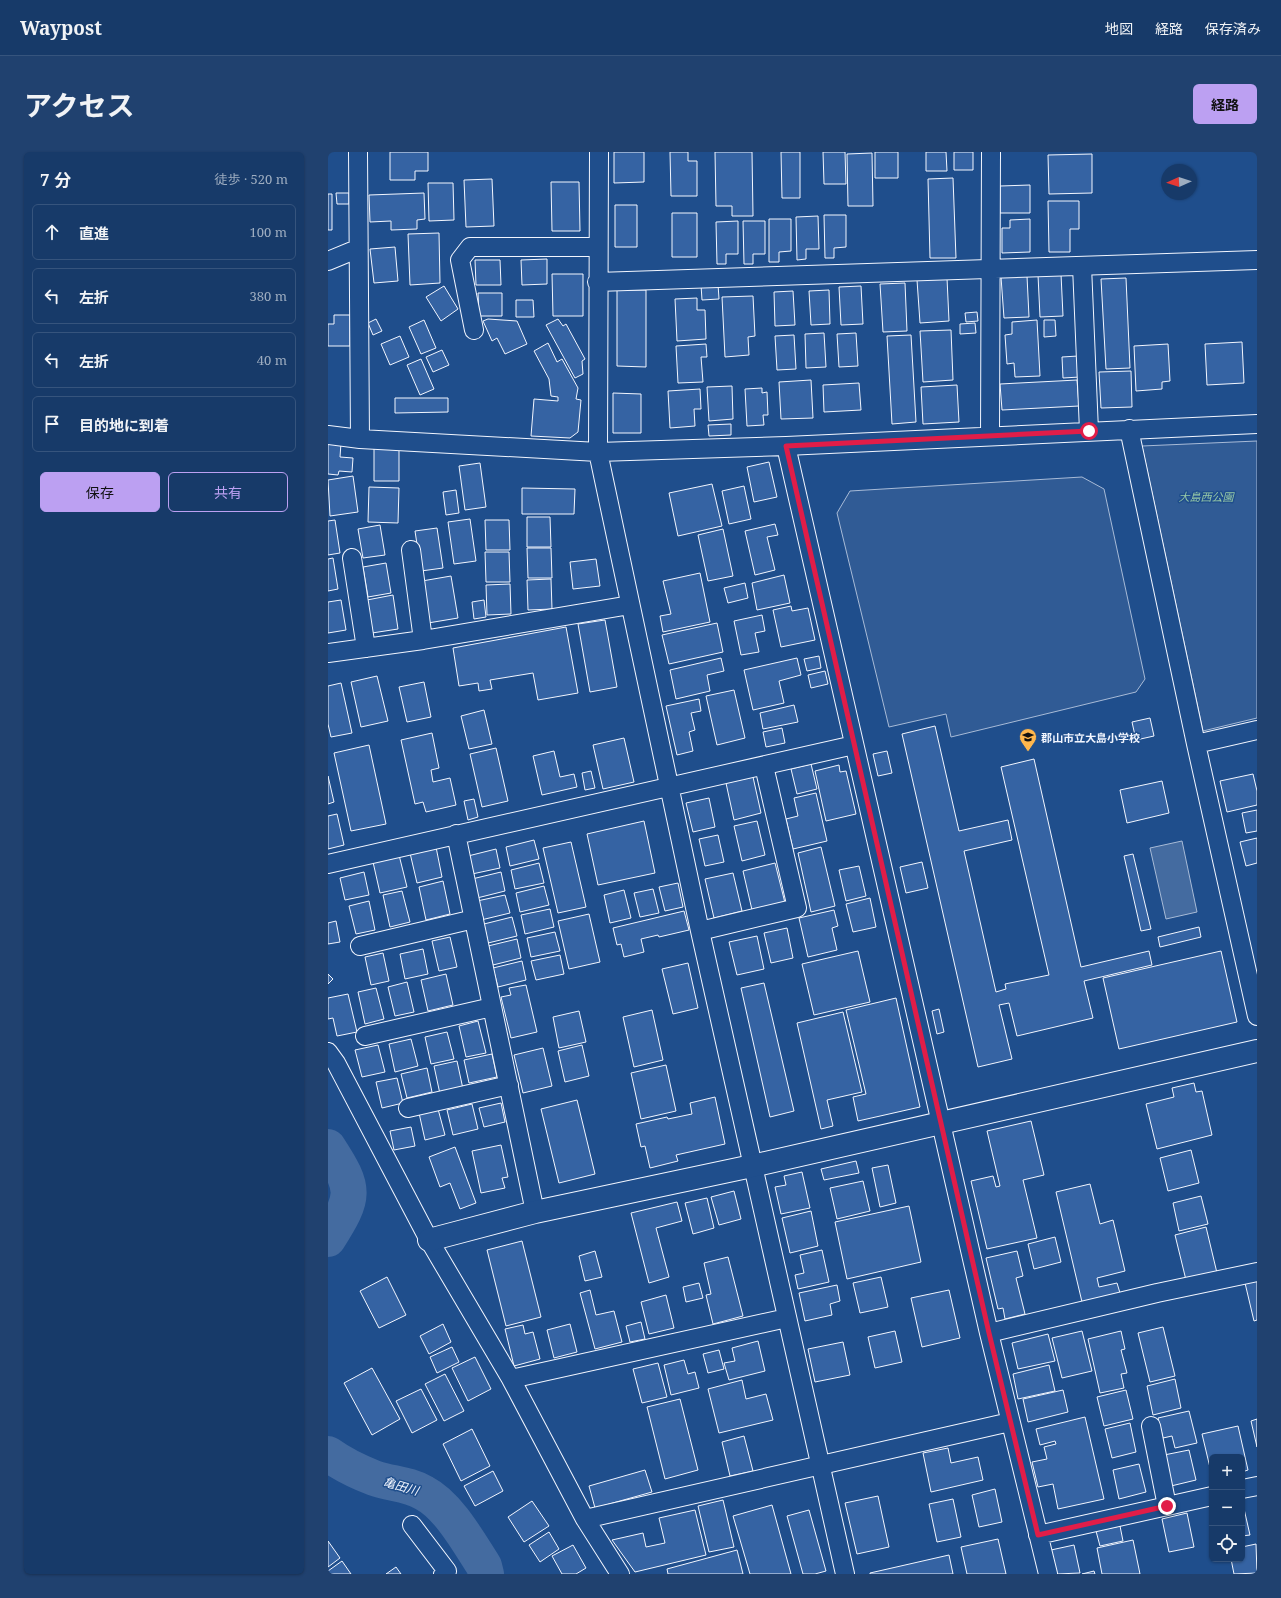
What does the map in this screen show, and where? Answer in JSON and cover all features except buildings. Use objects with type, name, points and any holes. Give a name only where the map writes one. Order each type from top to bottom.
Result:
[{"type":"street","points":[[358,152],[360,439]]},
{"type":"street","points":[[599,152],[597,282],[598,452],[668,788],[845,1574]]},
{"type":"street","points":[[990,436],[991,152]]},
{"type":"street","points":[[474,330],[460,260],[470,247],[598,247]]},
{"type":"street","points":[[328,261],[358,249]]},
{"type":"street","points":[[597,282],[1257,260]]},
{"type":"street","points":[[1082,266],[1089,431]]},
{"type":"street","points":[[328,435],[360,439],[598,452],[786,446],[1257,424]]},
{"type":"street","points":[[1129,430],[1196,744],[1257,1016]]},
{"type":"street","points":[[786,446],[989,1333],[1048,1574]]},
{"type":"street","points":[[411,550],[423,640]]},
{"type":"street","points":[[352,558],[366,648]]},
{"type":"street","points":[[328,654],[423,640],[630,605]]},
{"type":"street","points":[[1196,744],[1257,730]]},
{"type":"street","points":[[328,864],[456,834],[854,746]]},
{"type":"street","points":[[700,931],[797,908],[764,766]]},
{"type":"street","points":[[456,834],[535,1212]]},
{"type":"street","points":[[360,946],[474,919]]},
{"type":"street","points":[[365,1036],[492,1007]]},
{"type":"street","points":[[429,1240],[535,1212],[752,1166],[1257,1051]]},
{"type":"street","points":[[328,1052],[340,1070],[429,1240],[511,1379],[585,1519],[620,1574]]},
{"type":"street","points":[[408,1108],[509,1085]]},
{"type":"street","points":[[989,1333],[1156,1293],[1257,1272]]},
{"type":"street","points":[[511,1379],[787,1318]]},
{"type":"street","points":[[585,1519],[1010,1422]]},
{"type":"street","points":[[1151,1426],[1167,1506]]},
{"type":"street","points":[[1245,1488],[1257,1486]]},
{"type":"street","points":[[1038,1535],[1209,1497]]},
{"type":"street","points":[[412,1525],[447,1571],[443,1574]]},
{"type":"shaded area","name":"大島西公園","points":[[1257,441],[1257,718],[1203,731],[1142,446]]},
{"type":"shaded area","points":[[1082,477],[1104,489],[1145,679],[1136,692],[951,737],[946,714],[889,727],[837,513],[850,491]]},
{"type":"shaded area","points":[[1182,841],[1197,912],[1166,919],[1150,848]]},
{"type":"waterway","name":"亀田川","points":[[328,1147],[344,1173],[349,1193],[343,1213],[328,1239]]},
{"type":"waterway","name":"亀田川","points":[[328,1454],[362,1473],[380,1480],[418,1490],[433,1499],[458,1526],[484,1566],[486,1574]]},
{"type":"place","name":"郡山市立大島小学校","points":[[1028,752]]},
{"type":"route","points":[[1089,431],[786,446],[989,1333],[1038,1535],[1167,1506]]}]
